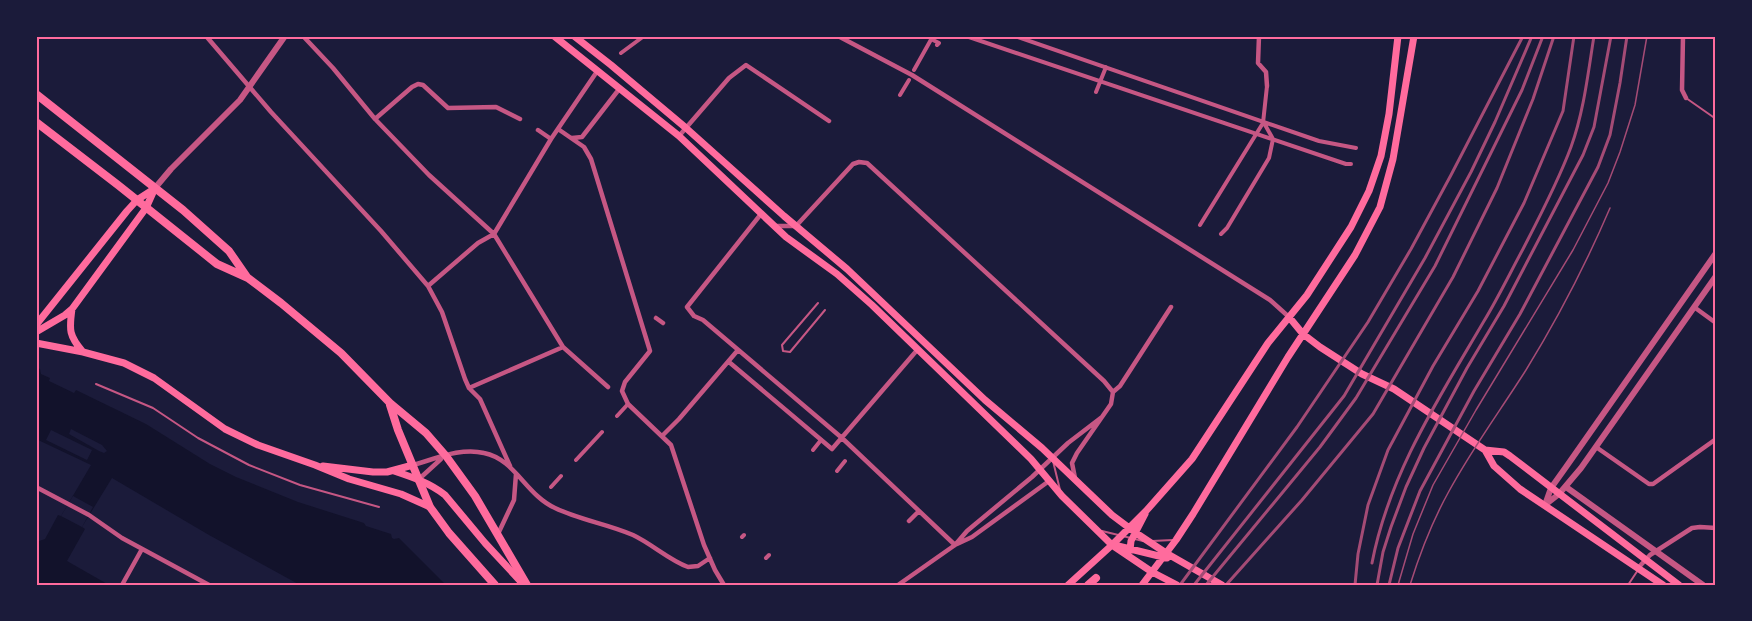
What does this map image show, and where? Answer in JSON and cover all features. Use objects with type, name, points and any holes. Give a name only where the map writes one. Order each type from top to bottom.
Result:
[{"type":"main road","points":[[554,36],[679,136],[786,237],[837,274],[918,349],[1040,469],[1062,496],[1112,545],[1137,563],[1177,585]]},
{"type":"main road","points":[[573,36],[611,64],[847,269],[985,400],[1042,448],[1076,482],[1129,528],[1134,536],[1148,541],[1165,555],[1222,585]]},
{"type":"main road","points":[[1068,585],[1146,511],[1192,459],[1268,343],[1307,295],[1351,227],[1369,191],[1381,156],[1389,114],[1398,36]]},
{"type":"main road","points":[[1142,585],[1176,540],[1369,230],[1380,207],[1393,159],[1414,36]]},
{"type":"main road","points":[[598,70],[611,64]]},
{"type":"main road","points":[[611,64],[620,88]]},
{"type":"main road","points":[[36,94],[155,188],[229,251],[248,278]]},
{"type":"main road","points":[[36,122],[217,264],[248,278],[341,353],[390,403],[426,433],[475,496],[526,585]]},
{"type":"main road","points":[[36,325],[137,200],[155,188]]},
{"type":"main road","points":[[36,332],[66,315],[72,309],[146,208],[155,188]]},
{"type":"main road","points":[[72,309],[70,330],[72,338],[83,352]]},
{"type":"main road","points":[[1289,317],[1304,334],[1336,357],[1362,374],[1394,389],[1485,450],[1494,466],[1513,483],[1664,585]]},
{"type":"main road","points":[[36,343],[111,359],[135,368],[154,378],[225,429],[258,445],[349,479],[401,494],[430,507]]},
{"type":"main road","points":[[390,403],[398,430],[430,507],[449,533],[495,585]]},
{"type":"main road","points":[[1485,450],[1504,452],[1679,585]]},
{"type":"main road","points":[[315,465],[373,472],[394,471],[413,465]]},
{"type":"main road","points":[[394,471],[436,488],[445,495],[526,585]]},
{"type":"main road","points":[[1137,563],[1130,548],[1146,511]]},
{"type":"main road","points":[[1112,545],[1165,555]]},
{"type":"main road","points":[[1088,585],[1096,578]]},
{"type":"street","points":[[206,36],[428,286],[442,312],[470,388],[480,399],[510,466],[539,498],[555,508],[632,535],[685,566],[695,567],[710,558]]},
{"type":"street","points":[[155,188],[240,100],[285,36]]},
{"type":"street","points":[[303,36],[375,119],[429,175],[494,234],[563,347],[608,387]]},
{"type":"street","points":[[621,53],[644,36]]},
{"type":"street","points":[[838,36],[912,75],[1270,300],[1289,317]]},
{"type":"street","points":[[966,36],[1351,164]]},
{"type":"street","points":[[1015,36],[1263,123],[1319,141],[1356,148]]},
{"type":"street","points":[[1200,225],[1263,123],[1267,86],[1266,72],[1258,63],[1259,36]]},
{"type":"street","points":[[1683,36],[1682,90],[1686,98]]},
{"type":"street","points":[[914,70],[932,37],[939,43],[938,45]]},
{"type":"street","points":[[679,136],[729,78],[747,65],[829,121]]},
{"type":"street","points":[[1096,92],[1106,67]]},
{"type":"street","points":[[428,286],[478,243],[494,234],[551,139],[598,70]]},
{"type":"street","points":[[900,95],[909,80]]},
{"type":"street","points":[[375,119],[418,84],[448,108],[496,107],[520,119]]},
{"type":"street","points":[[572,138],[582,136],[620,88]]},
{"type":"street","points":[[1221,234],[1227,228],[1269,158],[1273,139],[1263,123]]},
{"type":"street","points":[[558,129],[584,147],[591,159],[650,351],[625,382],[622,391],[628,404],[671,445],[710,558],[724,585]]},
{"type":"street","points":[[538,130],[551,139]]},
{"type":"street","points":[[775,226],[796,226],[853,164],[862,161],[872,166],[1113,392]]},
{"type":"street","points":[[761,214],[687,306],[694,316],[702,320],[842,438],[955,545]]},
{"type":"street","points":[[1545,505],[1551,488],[1716,253]]},
{"type":"street","points":[[1545,505],[1566,487],[1596,447],[1716,276]]},
{"type":"street","points":[[1697,281],[1702,289],[1701,296]]},
{"type":"street","points":[[1076,482],[1073,460],[1111,404],[1113,392],[1120,386],[1171,307]]},
{"type":"street","points":[[1694,307],[1716,322]]},
{"type":"street","points":[[656,318],[663,323]]},
{"type":"street","points":[[470,388],[563,347]]},
{"type":"street","points":[[729,362],[832,449],[918,349]]},
{"type":"street","points":[[662,436],[738,350]]},
{"type":"street","points":[[617,416],[628,404]]},
{"type":"street","points":[[955,545],[967,531],[1068,442],[1102,417]]},
{"type":"street","points":[[576,460],[602,432]]},
{"type":"street","points":[[1596,447],[1646,483],[1653,484],[1716,439]]},
{"type":"street","points":[[813,450],[821,441]]},
{"type":"street","points":[[413,465],[476,451],[496,456],[510,466]]},
{"type":"street","points":[[418,480],[432,465],[446,456]]},
{"type":"street","points":[[837,471],[845,461]]},
{"type":"street","points":[[498,534],[514,500],[516,474]]},
{"type":"street","points":[[551,487],[561,476]]},
{"type":"street","points":[[898,585],[955,545],[972,537],[1049,481]]},
{"type":"street","points":[[36,487],[88,515],[122,538],[209,585]]},
{"type":"street","points":[[1566,487],[1703,585]]},
{"type":"street","points":[[909,521],[919,511]]},
{"type":"street","points":[[1640,567],[1655,551],[1692,528],[1716,528]]},
{"type":"street","points":[[122,585],[142,549]]},
{"type":"lane","points":[[1686,98],[1716,118]]},
{"type":"lane","points":[[818,303],[782,345],[783,351],[790,351],[825,310]]},
{"type":"lane","points":[[96,384],[153,408],[198,438],[249,465],[300,485],[379,507]]},
{"type":"lane","points":[[1052,458],[1062,496]]},
{"type":"lane","points":[[1096,530],[1121,536],[1134,536]]},
{"type":"lane","points":[[1148,541],[1176,540]]},
{"type":"lane","points":[[1628,585],[1640,567]]},
{"type":"shaded area","points":[[36,367],[40,369],[41,374],[50,378],[49,381],[74,393],[76,390],[146,424],[210,464],[236,477],[298,502],[364,523],[366,526],[391,534],[394,539],[399,538],[446,585],[300,585],[112,478],[82,527],[85,529],[67,561],[109,585],[36,585],[36,542],[45,539],[91,465],[36,439]],"holes":[[[71,429],[102,445],[107,451],[104,453],[69,434]]]},
{"type":"pier","points":[[51,430],[92,450],[87,460],[46,440]]},
{"type":"pier","points":[[73,496],[93,507],[82,527],[61,516]]},
{"type":"tram line","points":[[1398,585],[1413,534],[1433,485],[1573,250],[1608,183],[1635,105],[1647,36]]},
{"type":"tram line","points":[[1410,585],[1427,538],[1448,493],[1549,331],[1610,208]]},
{"type":"railway","points":[[1180,585],[1297,427],[1368,322],[1411,249],[1523,36]]},
{"type":"railway","points":[[1194,585],[1344,396],[1425,258],[1471,172],[1532,36]]},
{"type":"railway","points":[[1206,585],[1320,447],[1356,398],[1435,266],[1522,90],[1543,36]]},
{"type":"railway","points":[[1226,585],[1302,500],[1373,414],[1453,277],[1497,188],[1533,99],[1554,36]]},
{"type":"railway","points":[[1355,585],[1358,554],[1368,505],[1388,450],[1433,366],[1478,291],[1524,203],[1563,111],[1574,36]]},
{"type":"railway","points":[[1372,563],[1390,498],[1417,437],[1499,294],[1566,160],[1582,106],[1594,36]]},
{"type":"railway","points":[[1377,585],[1383,552],[1391,527],[1424,448],[1467,368],[1504,306],[1583,155],[1594,127],[1611,36]]},
{"type":"railway","points":[[1389,585],[1398,548],[1420,491],[1474,391],[1520,314],[1598,167],[1610,135],[1627,36]]}]
